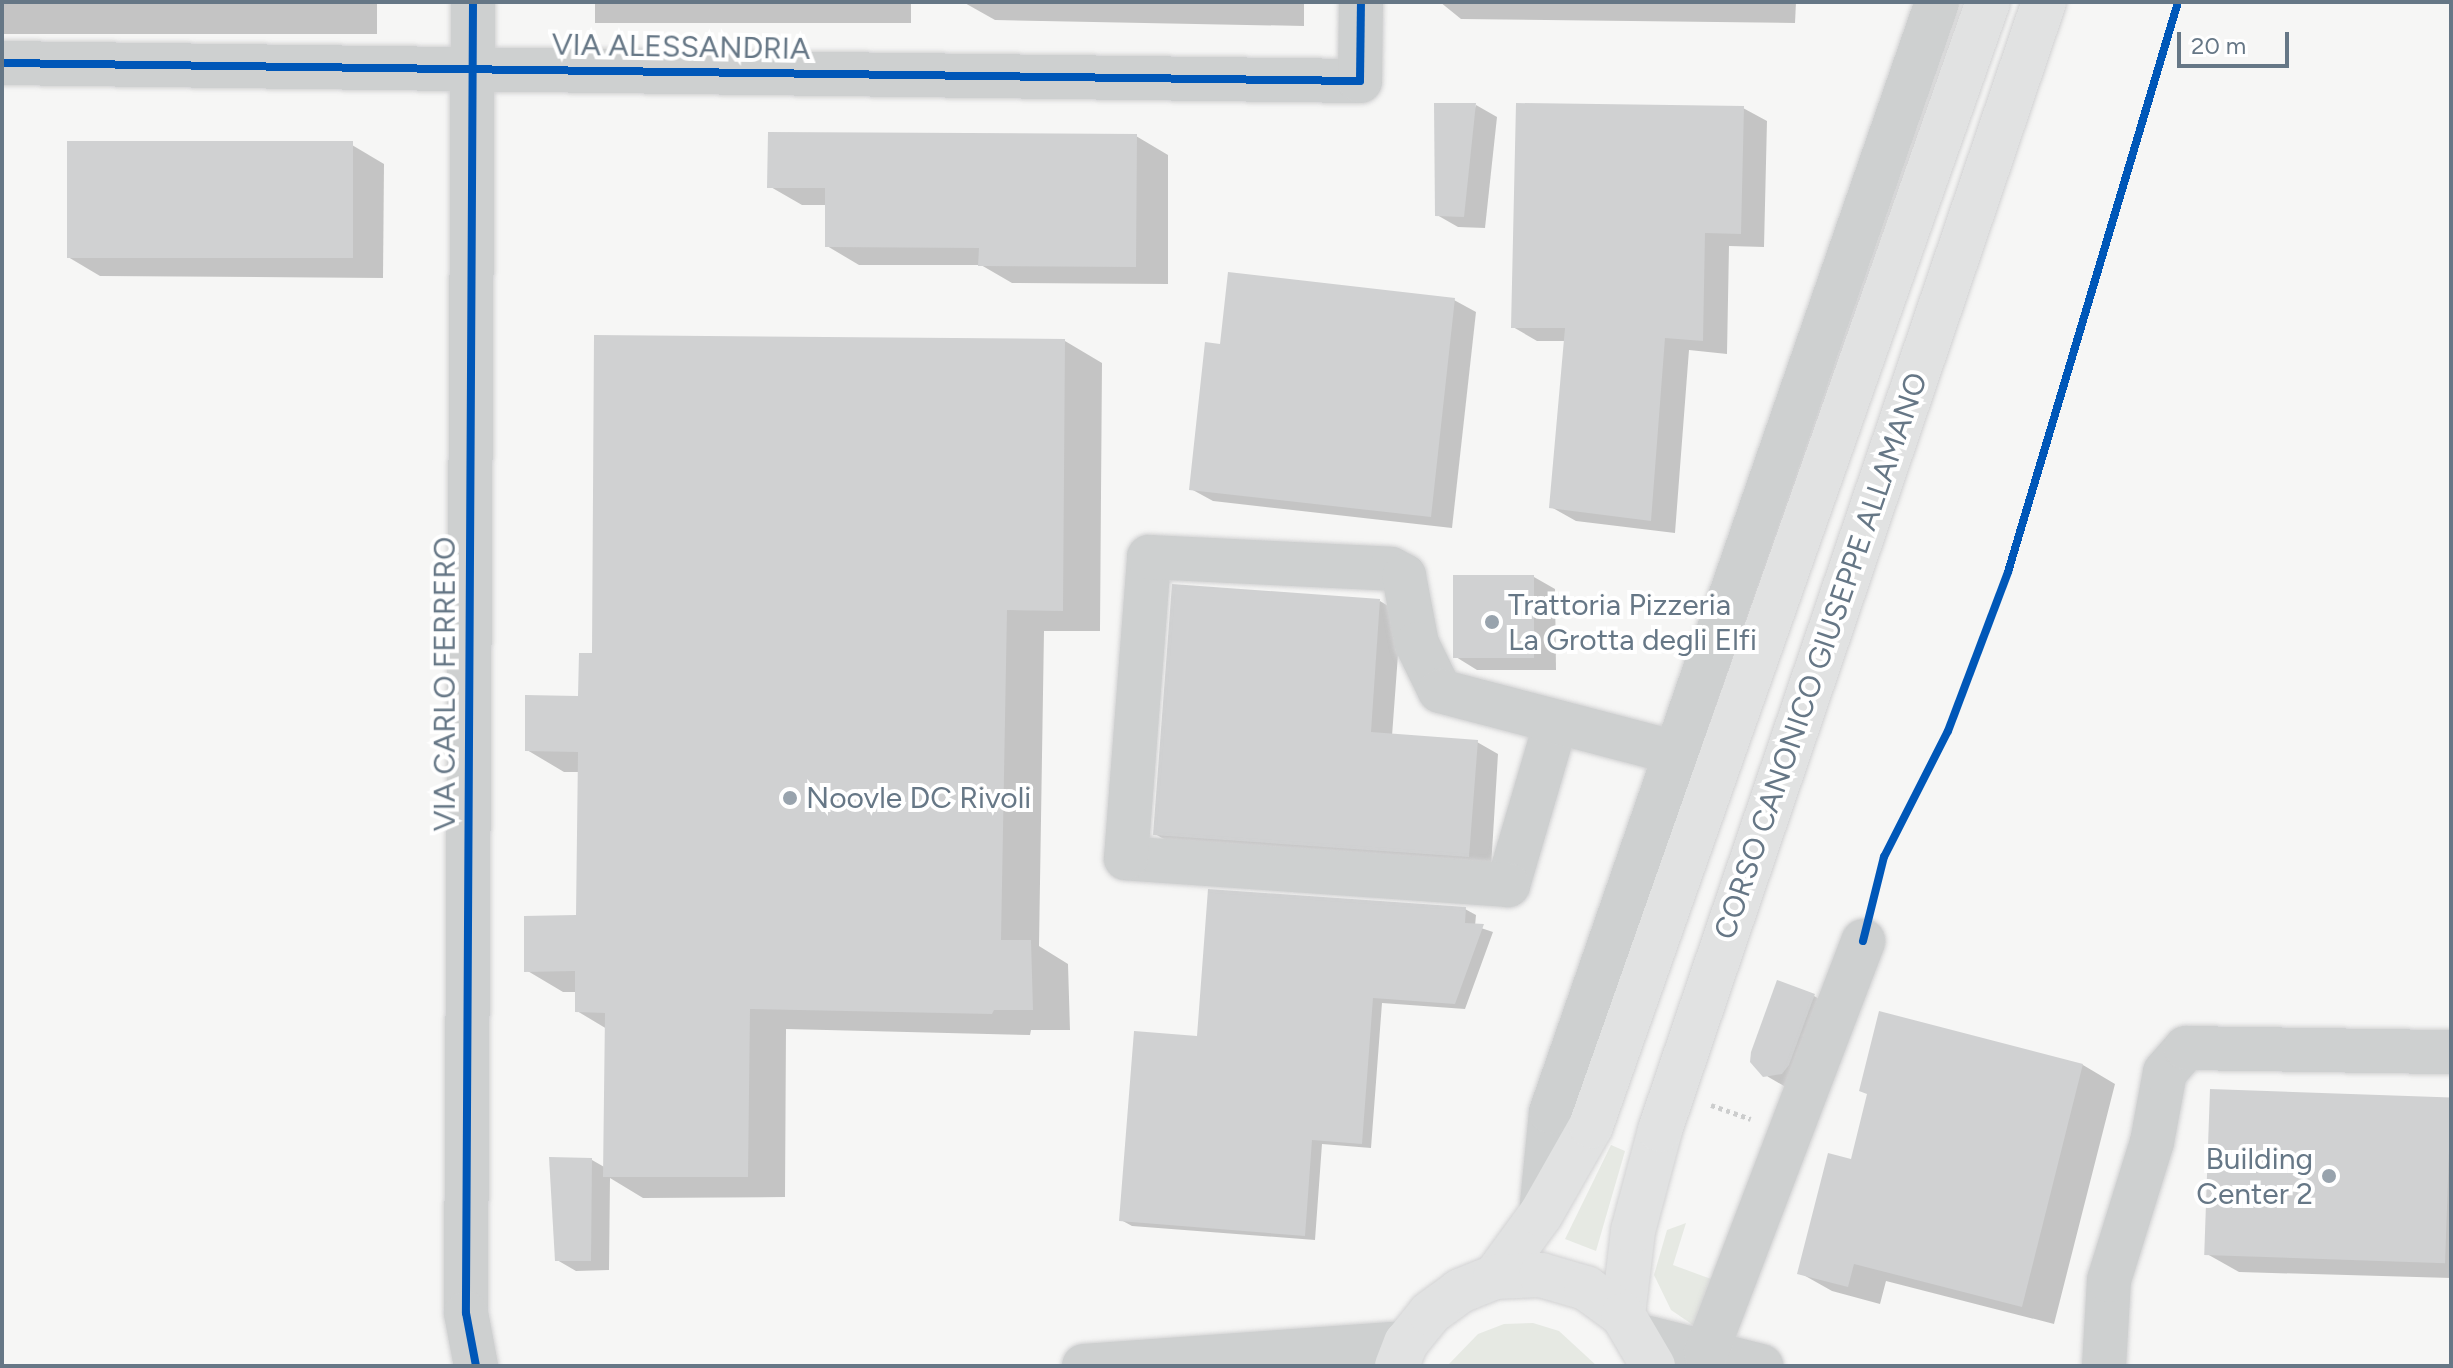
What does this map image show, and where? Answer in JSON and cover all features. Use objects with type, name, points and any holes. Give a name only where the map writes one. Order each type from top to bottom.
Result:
[{"type":"main road","name":"CORSO CANONICO GIUSEPPE ALLAMANO","points":[[1495,1277],[1541,1214],[1591,1126],[1988,2]]},
{"type":"main road","name":"CORSO CANONICO GIUSEPPE ALLAMANO","points":[[1639,1339],[1633,1231],[1673,1092],[2044,2]]},
{"type":"main road","points":[[1402,1354],[1430,1313],[1460,1291],[1495,1277],[1541,1275],[1586,1288],[1639,1339]]},
{"type":"street","name":"VIA CARLO FERRERO","points":[[473,2],[466,1313],[476,1366]]},
{"type":"street","name":"VIA ALESSANDRIA","points":[[2,63],[1360,81],[1361,2]]},
{"type":"street","points":[[1541,1214],[1551,1112],[1937,2]]},
{"type":"street","points":[[1556,722],[1508,885],[1126,858],[1149,557],[1391,569],[1404,576],[1417,644],[1440,691],[1677,753]]},
{"type":"street","points":[[1706,1353],[1863,941]]},
{"type":"street","points":[[2104,1366],[2109,1280],[2152,1142],[2165,1072],[2186,1048],[2451,1052]]},
{"type":"street","points":[[1639,1339],[1761,1366]]},
{"type":"street","points":[[1084,1366],[1402,1354]]},
{"type":"path","points":[[1673,1092],[1791,1132]]},
{"type":"shaded area","points":[[1611,1145],[1625,1151],[1596,1251],[1565,1239]]},
{"type":"shaded area","points":[[1686,1223],[1673,1265],[1711,1279],[1696,1327],[1671,1310],[1654,1275],[1667,1230]]},
{"type":"shaded area","points":[[1533,1323],[1559,1331],[1597,1366],[1447,1366],[1478,1334],[1504,1324]]},
{"type":"building","points":[[1434,103],[1476,103],[1464,217],[1435,216]]},
{"type":"building","points":[[1516,103],[1744,106],[1741,234],[1705,233],[1703,341],[1665,338],[1651,521],[1549,508],[1565,328],[1511,328]]},
{"type":"building","points":[[768,132],[1137,134],[1136,267],[978,266],[979,248],[825,247],[825,188],[767,188]]},
{"type":"building","points":[[67,141],[353,141],[353,258],[67,258]]},
{"type":"building","points":[[1228,272],[1455,298],[1431,517],[1189,490],[1205,342],[1220,344]]},
{"type":"building","points":[[594,335],[1065,339],[1063,611],[1007,610],[1001,940],[1031,940],[1033,1010],[994,1010],[992,1014],[750,1009],[748,1177],[603,1177],[605,1013],[575,1012],[575,971],[524,972],[524,916],[576,915],[578,752],[525,751],[525,695],[578,696],[579,653],[592,653]]},
{"type":"building","points":[[1453,575],[1534,575],[1534,658],[1453,658]]},
{"type":"building","points":[[1172,584],[1380,599],[1371,732],[1478,740],[1469,857],[1153,835]]},
{"type":"building","points":[[1208,889],[1466,907],[1465,923],[1484,924],[1455,1004],[1373,998],[1362,1144],[1312,1140],[1305,1236],[1119,1221],[1134,1031],[1197,1036]]},
{"type":"building","points":[[1777,980],[1815,994],[1789,1065],[1782,1074],[1763,1077],[1750,1062],[1751,1052]]},
{"type":"building","points":[[1879,1011],[2083,1064],[2022,1307],[1854,1264],[1848,1287],[1797,1274],[1828,1153],[1851,1159],[1867,1094],[1859,1091]]},
{"type":"building","name":"Building Center 2","points":[[2210,1089],[2451,1097],[2445,1263],[2204,1255]]},
{"type":"building","points":[[549,1157],[592,1158],[591,1261],[555,1261]]},
{"type":"cycle path","points":[[473,2],[466,1313],[476,1366]]},
{"type":"cycle path","points":[[2,63],[1360,81],[1361,2]]},
{"type":"cycle path","points":[[1863,941],[1884,857],[1948,731],[2008,572],[2178,2]]},
{"type":"place","name":"Trattoria Pizzeria La Grotta degli Elfi","points":[[1492,622]]},
{"type":"place","name":"Noovle DC Rivoli","points":[[790,798]]},
{"type":"place","name":"Building Center 2","points":[[2329,1176]]}]
